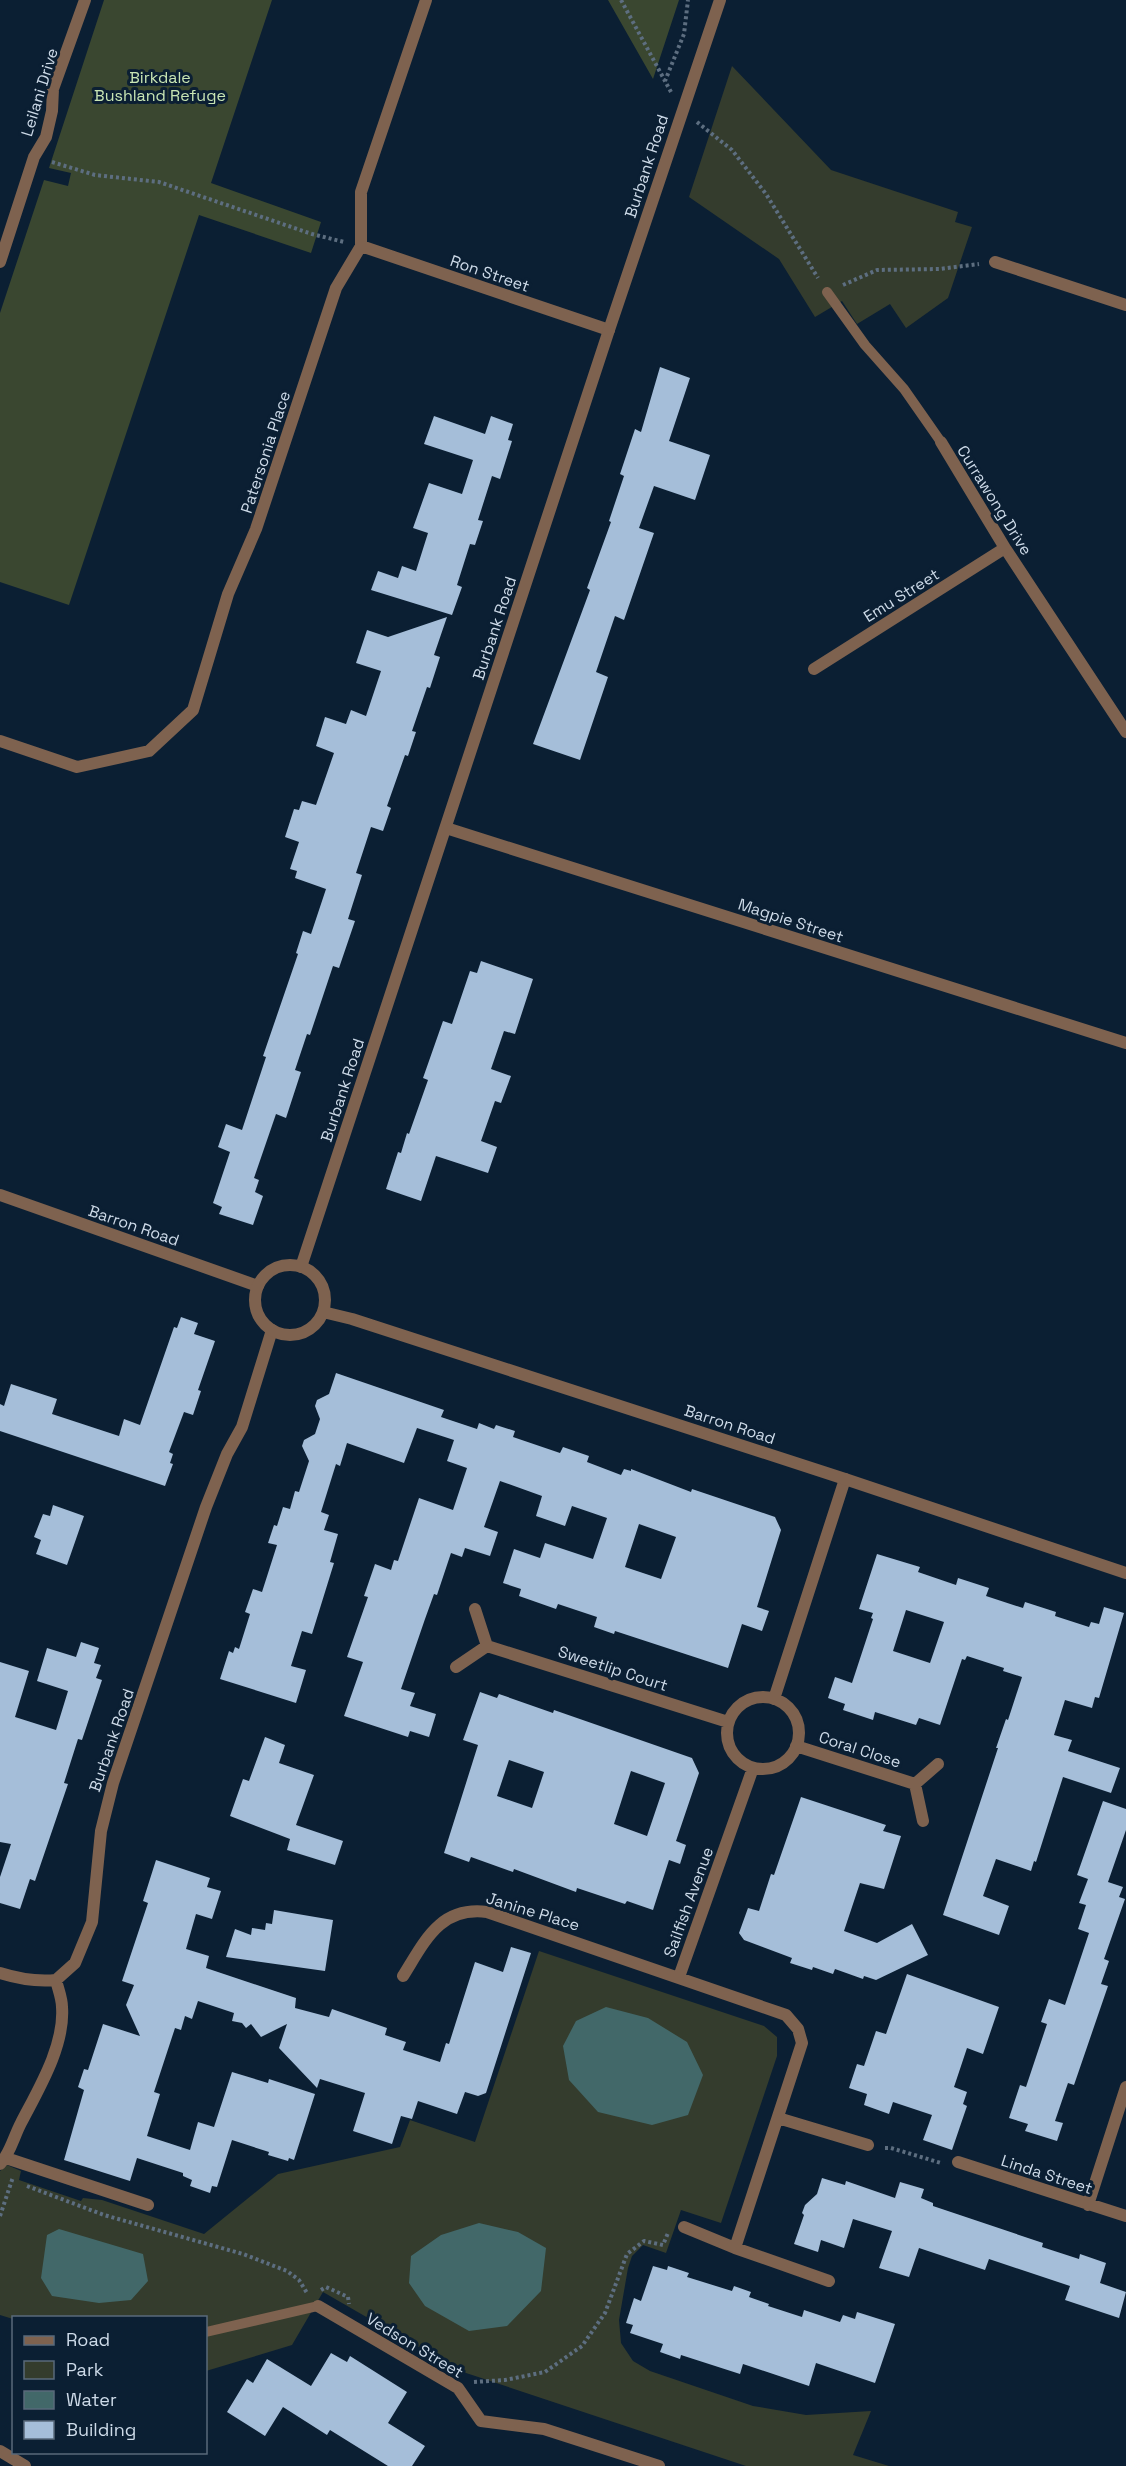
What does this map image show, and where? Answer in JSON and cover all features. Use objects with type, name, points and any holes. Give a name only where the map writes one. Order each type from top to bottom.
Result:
[{"type":"street","name":"Leilani Drive","points":[[0,262],[33,157],[46,137],[52,111],[53,89],[85,0]]},
{"type":"street","points":[[361,246],[361,192],[426,0]]},
{"type":"street","name":"Burbank Road","points":[[301,1267],[720,0]]},
{"type":"street","name":"Ron Street","points":[[361,246],[609,330]]},
{"type":"street","name":"Patersonia Place","points":[[0,741],[77,767],[149,751],[193,710],[228,594],[256,529],[336,288],[361,246]]},
{"type":"street","points":[[995,262],[1126,305]]},
{"type":"street","name":"Currawong Drive","points":[[940,442],[1005,548],[1126,732]]},
{"type":"street","name":"Emu Street","points":[[814,669],[1005,548]]},
{"type":"street","name":"Magpie Street","points":[[446,828],[1126,1043]]},
{"type":"street","name":"Barron Road","points":[[0,1195],[258,1286]]},
{"type":"street","points":[[281,1266],[301,1267],[311,1272],[319,1280],[325,1301],[323,1312],[318,1321],[302,1333],[292,1335],[272,1330],[259,1315],[256,1306],[258,1286],[272,1270],[281,1266]]},
{"type":"street","name":"Barron Road","points":[[323,1312],[352,1319],[845,1479],[1126,1573]]},
{"type":"street","name":"Burbank Road","points":[[56,1980],[75,1963],[92,1922],[101,1831],[113,1783],[206,1507],[227,1454],[242,1427],[272,1330]]},
{"type":"street","points":[[774,1699],[845,1479]]},
{"type":"street","points":[[456,1667],[487,1646],[475,1609]]},
{"type":"street","name":"Sweetlip Court","points":[[487,1646],[728,1722]]},
{"type":"street","points":[[763,1697],[774,1699],[784,1704],[797,1723],[796,1746],[783,1762],[764,1769],[753,1768],[737,1758],[731,1750],[728,1741],[728,1722],[741,1704],[763,1697]]},
{"type":"street","name":"Coral Close","points":[[796,1746],[915,1784]]},
{"type":"street","name":"Coral Close","points":[[915,1784],[938,1764]]},
{"type":"street","name":"Sailfish Avenue","points":[[735,2248],[802,2043],[794,2021],[786,2015],[679,1977],[753,1768]]},
{"type":"street","name":"Coral Close","points":[[915,1784],[922,1821]]},
{"type":"street","name":"Janine Place","points":[[403,1976],[427,1938],[447,1918],[460,1911],[471,1910],[487,1912],[679,1977]]},
{"type":"street","points":[[0,1972],[31,1981],[56,1980],[62,2007],[60,2032],[42,2086],[3,2161],[18,2163],[148,2205]]},
{"type":"street","points":[[1088,2205],[1126,2087]]},
{"type":"street","points":[[778,2118],[868,2145]]},
{"type":"street","name":"Linda Street","points":[[958,2162],[1126,2216]]},
{"type":"street","points":[[684,2227],[735,2248],[830,2281]]},
{"type":"street","name":"Vedson Street","points":[[318,2306],[458,2388],[481,2421],[544,2429],[658,2466]]},
{"type":"street","points":[[0,2451],[25,2466]]},
{"type":"lane","name":"Currawong Drive","points":[[827,292],[865,345],[904,390],[940,442]]},
{"type":"lane","points":[[207,2332],[318,2306]]},
{"type":"path","points":[[621,0],[682,111],[732,150],[766,194],[827,292],[877,270],[939,269],[995,262]]},
{"type":"path","points":[[665,81],[684,34],[688,0]]},
{"type":"path","points":[[33,157],[96,175],[159,182],[312,234],[361,246]]},
{"type":"path","points":[[868,2145],[891,2148],[953,2167],[958,2162]]},
{"type":"path","points":[[0,2216],[18,2163]]},
{"type":"path","points":[[12,2180],[104,2215],[243,2254],[287,2271],[299,2280],[308,2295],[326,2287],[348,2296],[354,2326]]},
{"type":"path","points":[[458,2388],[465,2382],[505,2380],[545,2372],[582,2346],[605,2313],[627,2254],[644,2241],[663,2245],[673,2224],[684,2227]]},
{"type":"green space","name":"Birkdale Bushland Refuge","points":[[104,0],[272,0],[211,183],[321,222],[311,253],[199,215],[69,605],[0,582],[0,313],[44,180],[68,186],[71,173],[49,168]]},
{"type":"green space","points":[[608,0],[679,0],[653,79]]},
{"type":"green space","points":[[732,66],[831,170],[958,212],[955,222],[972,227],[948,298],[906,328],[890,304],[857,324],[842,301],[815,317],[779,259],[689,197]]},
{"type":"green space","points":[[539,1951],[764,2026],[777,2037],[777,2056],[721,2223],[681,2210],[666,2253],[643,2245],[632,2256],[619,2320],[621,2343],[633,2361],[650,2371],[753,2406],[806,2415],[871,2411],[853,2455],[889,2466],[746,2466],[460,2371],[323,2292],[292,2345],[207,2371],[207,2316],[12,2316],[12,2319],[0,2315],[0,2171],[7,2165],[21,2171],[19,2180],[81,2201],[83,2198],[102,2200],[204,2234],[278,2174],[400,2147],[410,2120],[475,2142]]},
{"type":"water","points":[[606,2007],[648,2018],[687,2042],[703,2075],[688,2115],[652,2125],[598,2112],[569,2080],[563,2046],[576,2021]]},
{"type":"water","points":[[479,2223],[518,2232],[546,2248],[541,2291],[507,2326],[469,2331],[425,2306],[409,2283],[411,2256],[441,2235]]},
{"type":"water","points":[[59,2229],[143,2254],[148,2281],[131,2300],[99,2303],[52,2296],[41,2278],[47,2235]]},
{"type":"building","points":[[660,367],[690,378],[669,441],[710,455],[695,500],[654,486],[639,528],[654,533],[624,620],[615,616],[596,672],[608,677],[580,760],[533,744],[590,590],[587,588],[611,522],[609,521],[624,476],[620,474],[635,429],[641,432]]},
{"type":"building","points":[[434,416],[485,434],[491,416],[513,424],[508,440],[512,441],[500,479],[492,476],[478,520],[483,521],[475,545],[470,544],[457,585],[462,587],[452,615],[371,590],[378,571],[398,578],[402,566],[416,571],[428,533],[413,528],[429,483],[462,494],[473,460],[424,444]]},
{"type":"building","points":[[447,617],[434,655],[440,657],[412,731],[416,732],[408,756],[405,755],[387,806],[391,808],[383,831],[371,827],[356,873],[362,875],[348,919],[355,921],[339,968],[333,966],[310,1035],[307,1034],[295,1070],[301,1072],[286,1118],[276,1114],[254,1178],[259,1180],[255,1192],[263,1196],[253,1225],[219,1214],[222,1207],[213,1203],[230,1152],[218,1147],[226,1124],[242,1130],[266,1057],[263,1056],[298,954],[296,953],[303,931],[311,934],[326,889],[295,878],[297,871],[290,869],[299,842],[285,837],[294,809],[299,810],[302,801],[316,805],[334,753],[316,746],[325,717],[346,724],[351,710],[366,716],[381,671],[356,663],[367,630],[388,637]]},
{"type":"building","points":[[481,961],[533,979],[515,1034],[504,1031],[491,1069],[511,1076],[501,1103],[495,1101],[481,1141],[497,1147],[488,1173],[436,1156],[421,1201],[386,1189],[398,1152],[401,1153],[407,1133],[409,1134],[428,1080],[423,1078],[443,1021],[452,1024],[470,971],[477,973]]},
{"type":"building","points":[[181,1317],[198,1323],[194,1334],[215,1341],[198,1390],[201,1391],[193,1415],[184,1412],[169,1452],[173,1454],[170,1463],[173,1464],[165,1486],[0,1431],[0,1404],[4,1406],[11,1384],[57,1399],[52,1414],[119,1436],[124,1419],[140,1425],[174,1327],[177,1328]]},
{"type":"building","points":[[336,1373],[444,1410],[441,1417],[477,1429],[479,1423],[494,1429],[496,1425],[515,1431],[513,1437],[560,1453],[563,1447],[589,1456],[587,1462],[621,1475],[624,1469],[631,1471],[631,1469],[691,1492],[692,1489],[775,1517],[781,1530],[757,1607],[769,1611],[762,1631],[742,1624],[728,1668],[615,1631],[614,1634],[594,1627],[597,1617],[558,1604],[556,1609],[519,1596],[521,1589],[503,1583],[514,1549],[540,1558],[545,1543],[593,1559],[607,1518],[572,1506],[565,1526],[536,1516],[542,1496],[500,1481],[484,1527],[498,1532],[490,1556],[465,1548],[462,1557],[451,1553],[437,1595],[434,1594],[401,1689],[415,1693],[410,1706],[436,1714],[429,1737],[410,1731],[408,1737],[344,1716],[363,1662],[347,1657],[368,1597],[364,1596],[375,1564],[391,1570],[394,1560],[398,1561],[419,1498],[453,1510],[467,1468],[447,1461],[454,1440],[417,1428],[404,1463],[347,1443],[340,1466],[336,1464],[321,1512],[329,1515],[324,1530],[338,1534],[330,1562],[334,1563],[312,1634],[302,1631],[291,1666],[306,1670],[296,1703],[220,1679],[229,1651],[233,1653],[235,1647],[239,1649],[250,1614],[245,1612],[253,1589],[262,1592],[277,1545],[268,1543],[274,1525],[277,1526],[283,1507],[290,1509],[295,1491],[299,1492],[309,1461],[302,1446],[304,1440],[315,1434],[320,1419],[315,1406],[317,1400],[329,1394]],"holes":[[[639,1524],[676,1537],[661,1579],[625,1567]]]},
{"type":"building","points":[[53,1505],[84,1516],[67,1565],[36,1554],[41,1540],[34,1537],[43,1514],[50,1516]]},
{"type":"building","points":[[877,1554],[920,1567],[918,1572],[956,1585],[958,1578],[989,1588],[986,1596],[1023,1608],[1025,1602],[1056,1612],[1055,1616],[1089,1627],[1091,1622],[1099,1624],[1104,1607],[1124,1613],[1099,1698],[1095,1697],[1092,1708],[1065,1700],[1054,1735],[1072,1740],[1068,1751],[1120,1768],[1111,1793],[1063,1777],[1036,1862],[1034,1861],[1031,1871],[996,1859],[983,1896],[1009,1906],[999,1935],[943,1915],[998,1748],[996,1748],[1022,1677],[1003,1671],[1004,1668],[967,1656],[965,1660],[962,1659],[940,1725],[919,1718],[916,1725],[875,1712],[873,1720],[843,1710],[845,1704],[828,1698],[835,1677],[852,1683],[873,1619],[871,1618],[873,1613],[859,1609]],"holes":[[[906,1610],[944,1622],[930,1663],[893,1651]]]},
{"type":"building","points":[[81,1642],[99,1648],[94,1663],[101,1665],[96,1678],[102,1680],[82,1740],[78,1739],[64,1783],[68,1784],[35,1881],[30,1879],[20,1909],[0,1903],[0,1877],[11,1844],[0,1842],[0,1662],[29,1671],[15,1717],[56,1730],[68,1691],[37,1681],[47,1648],[76,1657]]},
{"type":"building","points":[[480,1692],[497,1698],[499,1694],[553,1713],[554,1710],[692,1758],[699,1773],[676,1841],[686,1845],[680,1864],[669,1860],[653,1910],[627,1901],[625,1904],[577,1888],[576,1892],[514,1869],[513,1872],[471,1857],[469,1862],[444,1853],[478,1745],[463,1740]],"holes":[[[509,1760],[544,1772],[532,1808],[497,1796]],[[631,1771],[665,1783],[647,1836],[614,1824]]]},
{"type":"building","points":[[265,1737],[285,1745],[279,1763],[314,1775],[296,1825],[343,1841],[335,1865],[287,1850],[290,1839],[230,1816],[243,1779],[249,1781]]},
{"type":"building","points":[[801,1797],[886,1825],[883,1831],[901,1836],[884,1889],[860,1883],[844,1931],[877,1943],[912,1924],[928,1955],[876,1980],[864,1976],[863,1979],[835,1969],[833,1974],[813,1967],[812,1970],[790,1963],[792,1958],[744,1940],[739,1933],[748,1908],[759,1911]]},
{"type":"building","points":[[1103,1801],[1126,1809],[1126,1830],[1108,1882],[1123,1887],[1119,1897],[1125,1899],[1104,1959],[1109,1961],[1101,1984],[1108,1986],[1074,2085],[1068,2083],[1055,2121],[1063,2123],[1057,2141],[1025,2131],[1028,2124],[1009,2118],[1020,2085],[1026,2087],[1047,2024],[1041,2022],[1049,1999],[1065,2005],[1089,1933],[1078,1929],[1086,1905],[1079,1903],[1088,1879],[1077,1875]]},
{"type":"building","points":[[156,1860],[210,1878],[207,1887],[221,1891],[212,1919],[196,1914],[186,1949],[209,1956],[206,1968],[296,1998],[295,2008],[329,2017],[332,2009],[387,2028],[385,2035],[406,2042],[403,2050],[440,2062],[446,2043],[449,2044],[475,1962],[503,1972],[511,1947],[531,1953],[486,2093],[478,2096],[465,2092],[457,2114],[418,2101],[412,2119],[401,2116],[392,2144],[353,2131],[365,2093],[320,2079],[317,2088],[279,2048],[287,2024],[261,2037],[251,2024],[246,2028],[242,2023],[232,2021],[234,2013],[198,2001],[192,2019],[185,2016],[181,2030],[175,2028],[154,2092],[160,2094],[147,2136],[190,2150],[198,2122],[214,2127],[232,2072],[268,2083],[269,2079],[315,2094],[294,2160],[289,2158],[288,2161],[268,2155],[269,2152],[232,2140],[217,2187],[212,2186],[210,2193],[190,2186],[192,2180],[183,2176],[183,2173],[137,2158],[130,2181],[64,2160],[84,2090],[78,2087],[84,2069],[88,2070],[103,2024],[140,2036],[126,2005],[134,1985],[122,1981],[148,1903],[143,1901]]},
{"type":"building","points":[[274,1910],[333,1920],[325,1971],[226,1957],[235,1929],[251,1935],[252,1928],[265,1930],[266,1923],[272,1924]]},
{"type":"building","points":[[907,1974],[999,2007],[983,2054],[967,2048],[954,2087],[967,2092],[963,2104],[967,2106],[952,2150],[923,2140],[932,2115],[893,2102],[889,2114],[864,2105],[867,2094],[849,2088],[857,2064],[864,2066],[876,2031],[886,2034]]},
{"type":"building","points":[[822,2178],[845,2185],[846,2181],[895,2198],[900,2182],[924,2189],[921,2198],[933,2203],[933,2206],[1043,2243],[1042,2247],[1079,2259],[1080,2254],[1106,2263],[1100,2283],[1126,2292],[1119,2318],[1065,2300],[1070,2286],[989,2259],[985,2270],[919,2248],[909,2277],[879,2268],[892,2231],[853,2219],[844,2248],[821,2240],[818,2252],[794,2244],[805,2205],[817,2194]]},
{"type":"building","points":[[653,2266],[667,2270],[668,2266],[689,2273],[687,2277],[732,2291],[734,2286],[751,2292],[749,2297],[769,2304],[768,2306],[802,2317],[804,2310],[840,2322],[843,2315],[855,2319],[857,2312],[895,2324],[875,2383],[816,2363],[809,2386],[743,2364],[740,2374],[681,2355],[680,2359],[660,2352],[663,2344],[630,2333],[633,2325],[626,2323],[634,2298],[641,2301]]},
{"type":"building","points":[[331,2353],[347,2362],[350,2356],[407,2392],[388,2423],[425,2446],[412,2466],[388,2466],[330,2430],[327,2435],[283,2407],[265,2436],[227,2412],[247,2379],[253,2383],[267,2359],[311,2386]]}]
